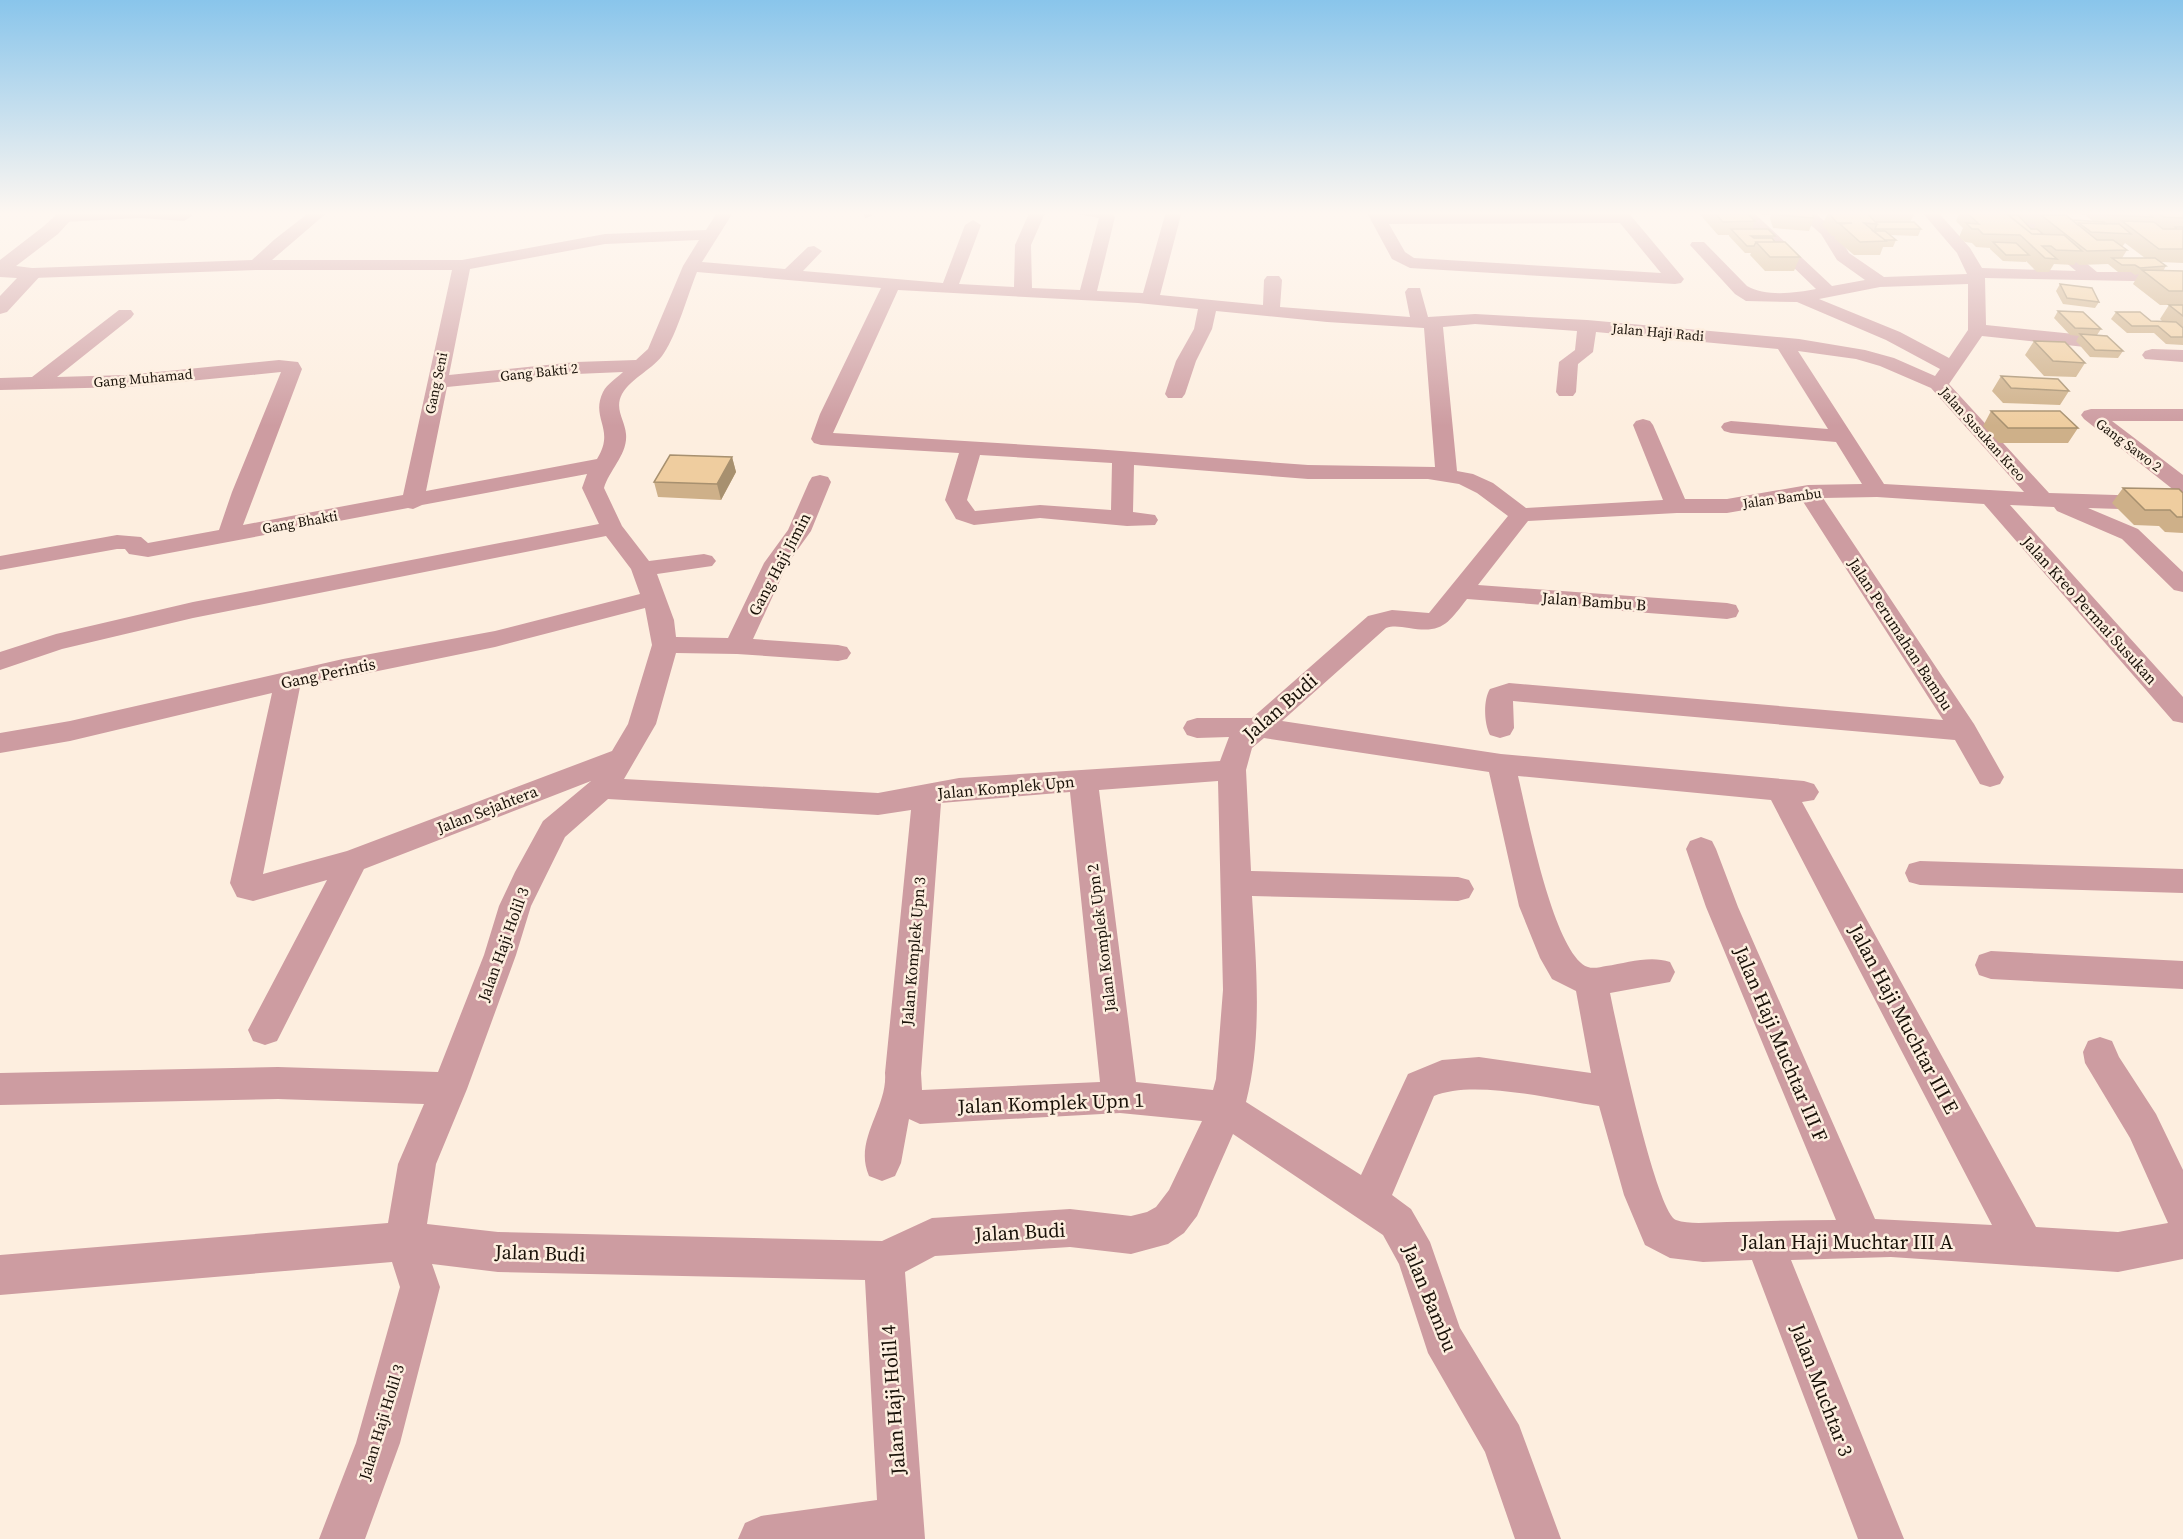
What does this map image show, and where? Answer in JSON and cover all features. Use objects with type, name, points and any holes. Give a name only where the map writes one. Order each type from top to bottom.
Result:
[{"type":"street","points":[[2,305],[23,283]]},
{"type":"street","name":"Gang Seni","points":[[413,502],[458,283]]},
{"type":"street","name":"Jalan Haji Holil 3","points":[[342,1539],[378,1443],[420,1287],[405,1241],[417,1164],[449,1089],[500,955],[515,906],[530,872],[554,829],[602,788],[622,758],[642,724],[665,645],[661,620],[643,569],[612,528],[593,488],[596,477],[614,449],[616,434],[610,419],[609,405],[614,392],[656,351],[683,283]]},
{"type":"street","points":[[892,283],[830,414],[821,439],[1123,457],[1308,472],[1446,474],[1485,488],[1521,515]]},
{"type":"street","name":"Jalan Haji Radi","points":[[892,283],[949,289],[1087,295],[1426,323],[1475,319],[1587,326],[1697,327],[1858,354],[1887,362],[1938,384]]},
{"type":"street","points":[[949,289],[951,283]]},
{"type":"street","points":[[1023,283],[1023,291]]},
{"type":"street","points":[[1087,295],[1090,283]]},
{"type":"street","points":[[1150,300],[1155,283]]},
{"type":"street","points":[[1271,312],[1273,283]]},
{"type":"street","points":[[1734,283],[1752,297],[1800,297],[1876,283]]},
{"type":"street","points":[[1819,283],[1829,292]]},
{"type":"street","points":[[1976,283],[1977,330],[2094,342]]},
{"type":"street","points":[[1414,292],[1426,323],[1446,474]]},
{"type":"street","points":[[1800,297],[1893,336],[1952,368]]},
{"type":"street","points":[[1175,394],[1186,360],[1203,329],[1208,306]]},
{"type":"street","points":[[36,384],[125,314]]},
{"type":"street","points":[[1566,392],[1569,362],[1584,352],[1587,326]]},
{"type":"street","name":"Jalan Susukan Kreo","points":[[1977,330],[1952,368],[1938,384],[2043,500]]},
{"type":"street","points":[[1784,343],[1878,490]]},
{"type":"street","points":[[2152,355],[2183,356]]},
{"type":"street","name":"Gang Muhamad","points":[[0,384],[127,381],[286,365],[292,369],[240,494],[229,534]]},
{"type":"street","name":"Gang Bakti 2","points":[[436,382],[566,369],[642,365]]},
{"type":"street","name":"Gang Sawo 2","points":[[2183,415],[2091,415],[2183,486]]},
{"type":"street","points":[[1643,425],[1677,506]]},
{"type":"street","points":[[1731,427],[1843,436]]},
{"type":"street","points":[[971,448],[956,500],[963,514],[973,518],[1011,513],[1069,512],[1137,519],[1122,514],[1123,457]]},
{"type":"street","name":"Gang Bhakti","points":[[0,563],[117,542],[134,542],[137,549],[148,550],[413,502],[604,464]]},
{"type":"street","name":"Gang Haji Jimin","points":[[738,646],[776,563],[799,531],[819,482]]},
{"type":"street","name":"Jalan Bambu","points":[[1521,515],[1677,506],[1727,506],[1808,492],[1878,490],[1994,502],[2043,500],[2183,504]]},
{"type":"street","name":"Jalan Perumahan Bambu","points":[[1808,492],[1964,731],[1990,777]]},
{"type":"street","points":[[1994,502],[2064,505],[2130,534],[2183,585]]},
{"type":"street","name":"Jalan Kreo Permai Susukan","points":[[1994,502],[2183,714]]},
{"type":"street","name":"Jalan Budi","points":[[0,1275],[405,1241],[498,1252],[884,1261],[932,1237],[1070,1228],[1131,1234],[1154,1230],[1170,1220],[1183,1203],[1226,1109],[1234,1079],[1240,1020],[1232,770],[1239,744],[1377,622],[1397,617],[1432,622],[1442,615],[1521,515]]},
{"type":"street","points":[[0,661],[56,642],[193,610],[612,528]]},
{"type":"street","points":[[643,569],[704,561]]},
{"type":"street","name":"Jalan Bambu B","points":[[1461,591],[1727,611]]},
{"type":"street","name":"Gang Perintis","points":[[0,743],[495,639],[654,598]]},
{"type":"street","points":[[665,645],[738,646],[838,653]]},
{"type":"street","name":"Jalan Sejahtera","points":[[288,681],[246,883],[248,888],[260,888],[353,861],[622,758]]},
{"type":"street","points":[[1500,728],[1499,695],[1509,692],[1964,731]]},
{"type":"street","points":[[1197,728],[1257,727],[1501,764],[1535,906],[1556,958],[1564,969],[1576,977],[1591,982],[1658,972]]},
{"type":"street","name":"Jalan Haji Muchtar III E","points":[[1501,764],[1793,792],[2025,1247]]},
{"type":"street","name":"Jalan Komplek Upn","points":[[602,788],[878,804],[959,789],[1232,770]]},
{"type":"street","name":"Jalan Komplek Upn 2","points":[[1083,780],[1120,1096]]},
{"type":"street","name":"Jalan Komplek Upn 3","points":[[882,1163],[888,1125],[907,1096],[927,794]]},
{"type":"street","name":"Jalan Haji Muchtar III F","points":[[1701,849],[1722,907],[1864,1239]]},
{"type":"street","points":[[265,1030],[353,861]]},
{"type":"street","points":[[1920,873],[2183,881]]},
{"type":"street","points":[[1236,883],[1458,889]]},
{"type":"street","points":[[1991,965],[2183,975]]},
{"type":"street","points":[[1367,1200],[1381,1178],[1421,1085],[1442,1076],[1479,1073],[1613,1092],[1591,982]]},
{"type":"street","points":[[2100,1052],[2103,1063],[2143,1126],[2183,1212]]},
{"type":"street","points":[[0,1089],[278,1083],[449,1089]]},
{"type":"street","name":"Jalan Haji Muchtar III A","points":[[1613,1092],[1643,1195],[1659,1231],[1670,1239],[1764,1241],[1891,1238],[2118,1252],[2183,1240]]},
{"type":"street","name":"Jalan Komplek Upn 1","points":[[907,1096],[920,1107],[1120,1096],[1226,1109]]},
{"type":"street","name":"Jalan Bambu","points":[[1226,1109],[1367,1200],[1397,1222],[1416,1256],[1443,1338],[1503,1441],[1538,1539]]},
{"type":"street","name":"Jalan Muchtar 3","points":[[1764,1241],[1881,1539]]},
{"type":"street","name":"Jalan Haji Holil 4","points":[[884,1261],[901,1529]]},
{"type":"street","points":[[761,1539],[901,1529]]},
{"type":"building","points":[[2158,283],[2183,283],[2183,291],[2169,291]]},
{"type":"building","points":[[2060,284],[2092,288],[2099,302],[2067,298]]},
{"type":"building","points":[[2169,305],[2183,305],[2183,316]]},
{"type":"building","points":[[2058,311],[2083,312],[2101,329],[2075,328]]},
{"type":"building","points":[[2116,312],[2140,312],[2151,321],[2176,322],[2183,328],[2183,337],[2171,337],[2158,326],[2132,326]]},
{"type":"building","points":[[2080,334],[2107,336],[2123,351],[2095,350]]},
{"type":"building","points":[[2034,341],[2065,342],[2085,363],[2053,361]]},
{"type":"building","points":[[2001,376],[2058,379],[2069,391],[2011,388]]},
{"type":"building","points":[[1991,411],[2060,411],[2078,428],[2008,428]]},
{"type":"building","points":[[670,455],[732,457],[717,484],[654,482]]},
{"type":"building","points":[[2123,488],[2179,489],[2183,493],[2183,517],[2177,517],[2170,510],[2145,510]]}]
